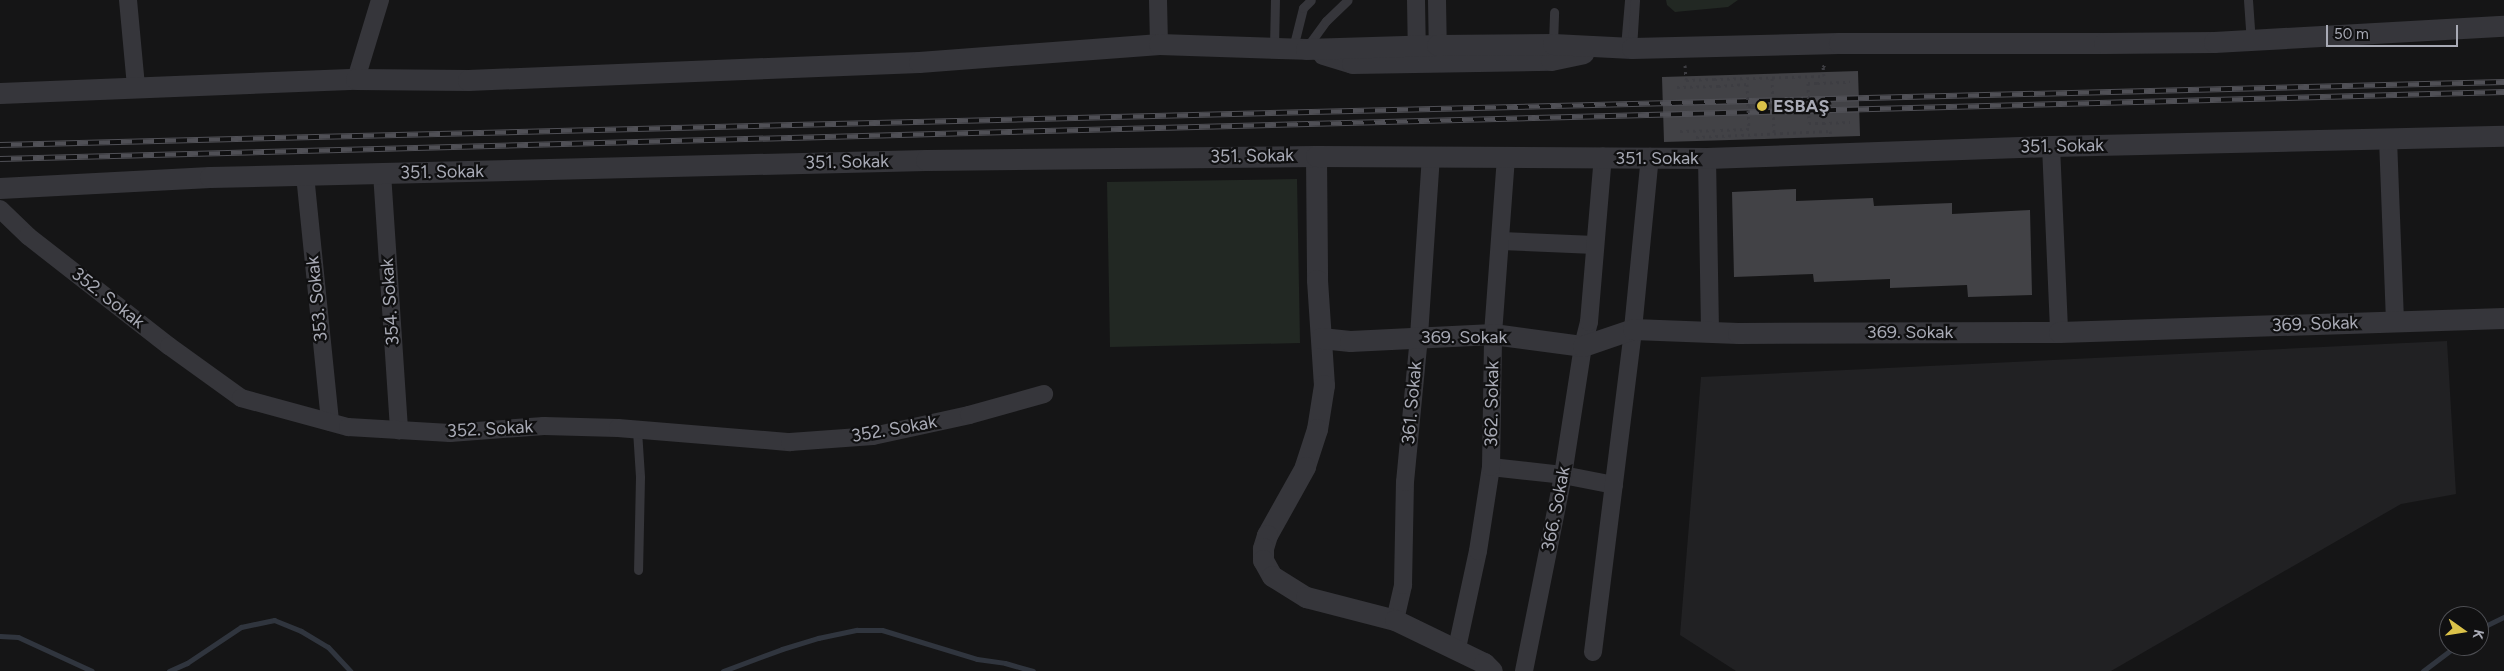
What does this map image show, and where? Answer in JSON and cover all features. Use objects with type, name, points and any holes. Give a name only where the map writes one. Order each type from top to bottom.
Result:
[{"type":"street","points":[[128,0],[136,87]]},
{"type":"street","points":[[356,79],[380,0]]},
{"type":"street","points":[[1158,0],[1159,44]]},
{"type":"street","points":[[1416,0],[1416,54]]},
{"type":"street","points":[[1437,0],[1438,53]]},
{"type":"street","points":[[0,93],[356,79],[468,80],[919,62],[1159,44],[1416,54],[1553,44],[1622,48],[1839,43],[2075,44],[2251,39],[2504,26]]},
{"type":"street","points":[[1438,53],[1551,60],[1622,48]]},
{"type":"street","name":"351. Sokak","points":[[0,188],[305,175],[926,160],[1316,156],[1707,158],[2051,146],[2504,136]]},
{"type":"street","points":[[2388,139],[2394,322]]},
{"type":"street","points":[[2051,146],[2059,332]]},
{"type":"street","points":[[1316,156],[1317,280],[1324,385],[1317,429],[1305,467],[1267,535],[1263,548],[1263,560],[1272,576],[1306,596],[1395,620],[1457,648],[1484,663],[1492,671]]},
{"type":"street","name":"361. Sokak","points":[[1395,620],[1403,585],[1405,482],[1419,336],[1431,156]]},
{"type":"street","name":"362. Sokak","points":[[1457,648],[1478,551],[1491,466],[1493,334],[1506,157]]},
{"type":"street","name":"366. Sokak","points":[[1524,671],[1563,475],[1583,346],[1589,322],[1603,158]]},
{"type":"street","points":[[1593,652],[1633,329],[1650,158]]},
{"type":"street","points":[[1707,158],[1710,330]]},
{"type":"street","name":"354. Sokak","points":[[382,173],[399,430]]},
{"type":"street","name":"353. Sokak","points":[[305,175],[330,422]]},
{"type":"street","name":"352. Sokak","points":[[0,209],[36,242],[169,346],[241,398],[348,427],[450,432],[544,426],[637,430],[790,442],[873,436],[969,415],[1044,394]]},
{"type":"street","points":[[1501,241],[1596,245]]},
{"type":"street","name":"369. Sokak","points":[[1321,338],[1350,341],[1419,336],[1493,334],[1583,346],[1633,329],[1738,332],[2059,332],[2504,318]]},
{"type":"street","points":[[1491,466],[1563,475],[1614,485]]},
{"type":"lane","points":[[1275,0],[1291,48]]},
{"type":"lane","points":[[1291,48],[1303,8],[1311,0]]},
{"type":"lane","points":[[1291,48],[1326,21],[1348,0]]},
{"type":"lane","points":[[1622,48],[1629,0]]},
{"type":"lane","points":[[1622,48],[1636,0]]},
{"type":"lane","points":[[2248,0],[2251,39]]},
{"type":"lane","points":[[1553,44],[1554,12]]},
{"type":"lane","points":[[637,430],[640,477],[638,570]]},
{"type":"path","points":[[1683,47],[1686,80],[1824,76]]},
{"type":"path","points":[[1772,78],[1774,133]]},
{"type":"path","points":[[1850,82],[1808,83],[1809,123],[1850,122]]},
{"type":"path","points":[[1677,87],[1747,84],[1750,129],[1680,131]]},
{"type":"path","points":[[1748,106],[1809,104]]},
{"type":"path","points":[[1721,135],[1830,131]]},
{"type":"shaded area","points":[[1666,0],[1738,0],[1728,7],[1675,12],[1667,5]]},
{"type":"shaded area","points":[[1297,179],[1300,343],[1110,347],[1107,182]]},
{"type":"shaded area","points":[[2447,341],[2456,494],[2401,504],[2111,671],[1736,671],[1680,635],[1701,377]]},
{"type":"building","points":[[1858,71],[1860,136],[1664,142],[1662,77]]},
{"type":"building","points":[[1796,189],[1796,201],[1873,198],[1874,206],[1952,203],[1952,214],[2030,210],[2032,295],[1968,297],[1967,285],[1890,288],[1890,279],[1814,282],[1813,274],[1734,277],[1732,192]]},
{"type":"waterway","points":[[2489,624],[2504,617]]},
{"type":"waterway","points":[[169,671],[187,663],[241,627],[274,620],[301,631],[328,647],[350,671]]},
{"type":"waterway","points":[[723,671],[782,649],[818,638],[857,630],[882,630],[977,659],[1005,663],[1033,671]]},
{"type":"waterway","points":[[0,636],[18,637],[92,671]]},
{"type":"waterway","points":[[2423,671],[2443,656]]},
{"type":"railway","points":[[0,145],[2504,82]]},
{"type":"railway","points":[[0,159],[2504,92]]},
{"type":"place","name":"ESBAŞ","points":[[1762,106]]}]
